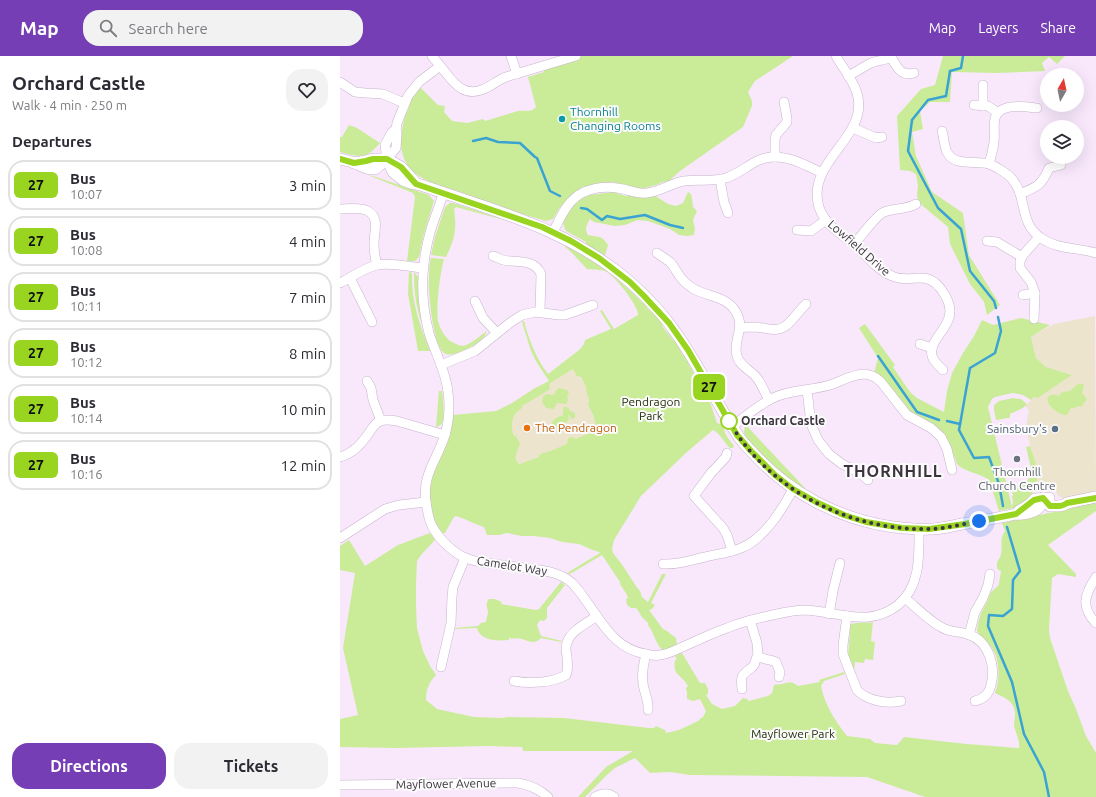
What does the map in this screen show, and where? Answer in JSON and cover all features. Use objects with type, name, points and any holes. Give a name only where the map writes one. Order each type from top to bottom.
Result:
[{"type":"street","points":[[432,56],[457,86],[471,92],[483,90],[499,80],[576,56]]},
{"type":"street","points":[[511,56],[517,74]]},
{"type":"street","points":[[836,56],[855,88],[858,98],[858,114],[853,128],[876,138],[882,137]]},
{"type":"street","points":[[848,76],[872,62],[883,60],[891,56],[901,71],[909,74],[914,73]]},
{"type":"street","points":[[440,66],[414,87],[404,103],[396,129],[392,132],[385,145],[387,159],[392,172],[403,180],[411,183],[519,218],[553,232],[605,262],[630,282],[657,309],[672,327],[688,350],[741,440],[758,459],[793,489],[816,502],[855,519],[886,526],[919,529],[938,529],[1016,514],[1034,500],[1043,498],[1050,506],[1064,506],[1067,503],[1096,498]]},
{"type":"street","points":[[340,82],[355,92],[383,94],[404,103]]},
{"type":"street","points":[[983,85],[978,106],[988,106],[998,113]]},
{"type":"street","points":[[775,157],[776,135],[787,122],[788,118],[784,102]]},
{"type":"street","points":[[989,164],[994,142],[993,124],[998,113],[1006,108],[1012,107],[1032,110]]},
{"type":"street","name":"Lowfield Drive","points":[[853,128],[822,173],[818,184],[817,198],[819,208],[826,220],[837,231],[854,244],[887,274],[898,278],[917,277],[929,279],[938,285],[943,291],[949,305],[950,317],[932,348]]},
{"type":"street","points":[[942,131],[947,152],[951,157],[957,161],[989,164],[1012,178],[1020,194],[1029,227],[1039,237],[1058,246],[1096,253]]},
{"type":"street","points":[[553,232],[565,209],[572,200],[590,190],[598,188],[611,188],[638,194],[646,194],[672,184],[685,181],[720,179],[734,174],[759,159],[775,157],[792,160],[822,173]]},
{"type":"street","points":[[340,159],[360,166],[375,169],[387,159]]},
{"type":"street","points":[[1020,194],[1040,184],[1045,177],[1047,165],[1062,165]]},
{"type":"street","points":[[720,179],[724,202],[728,213]]},
{"type":"street","name":"Camelot Way","points":[[443,193],[431,230],[425,256],[423,289],[425,315],[430,337],[442,365],[446,381],[449,399],[448,422],[445,435],[427,478],[425,489],[426,502],[431,524],[437,533],[458,554],[465,558],[481,562],[560,575],[574,585],[615,640],[633,651],[646,654],[660,655],[727,627],[775,614],[801,610],[847,616],[869,617],[881,615],[894,608],[905,598]]},
{"type":"street","points":[[854,244],[873,221],[884,212],[904,209],[916,204]]},
{"type":"street","points":[[340,209],[363,210],[369,212],[376,220],[374,243],[377,265]]},
{"type":"street","points":[[797,230],[811,231],[826,220]]},
{"type":"street","points":[[987,241],[998,237],[1022,257]]},
{"type":"street","points":[[1034,319],[1035,293],[1031,282],[1020,268],[1020,261],[1039,237]]},
{"type":"street","points":[[657,253],[670,262],[683,280],[691,287],[702,293],[727,302],[736,312],[740,322],[736,350],[738,360],[756,378],[769,400]]},
{"type":"street","points":[[493,256],[503,260],[536,266],[541,274],[540,312]]},
{"type":"street","points":[[340,283],[377,265],[424,268]]},
{"type":"street","points":[[350,278],[372,322]]},
{"type":"street","points":[[1023,295],[1035,293]]},
{"type":"street","points":[[475,301],[483,318],[496,333]]},
{"type":"street","points":[[740,328],[757,327],[768,330],[779,329],[790,323],[806,304]]},
{"type":"street","points":[[442,365],[475,351],[510,322],[522,315],[540,312],[565,315],[593,305]]},
{"type":"street","points":[[920,344],[932,348],[934,360],[943,370]]},
{"type":"street","points":[[732,427],[769,400],[786,393],[832,384],[855,375],[865,374],[874,377],[881,382],[896,403],[907,415],[931,428],[941,437],[947,449],[952,470]]},
{"type":"street","points":[[367,381],[371,388],[373,400],[381,421]]},
{"type":"street","points":[[807,390],[811,424],[818,440],[829,454],[842,464],[860,473],[868,480]]},
{"type":"street","points":[[340,457],[351,453],[356,449],[373,427],[381,421],[396,421],[445,435]]},
{"type":"street","points":[[727,452],[726,457],[711,473],[694,496],[723,528],[732,551]]},
{"type":"street","points":[[663,564],[680,564],[703,557],[732,551],[748,545],[761,536],[772,522],[793,489]]},
{"type":"street","points":[[340,538],[385,509],[399,505],[426,502]]},
{"type":"street","points":[[919,529],[919,558],[917,573],[905,598],[936,625],[955,632],[969,634],[978,639],[986,649],[991,658],[991,688],[983,699],[975,701]]},
{"type":"street","points":[[441,667],[451,623],[454,587],[465,558]]},
{"type":"street","points":[[829,614],[840,563]]},
{"type":"street","points":[[969,634],[975,612],[988,585],[990,574]]},
{"type":"street","points":[[1096,577],[1087,593],[1085,603],[1089,614],[1096,623]]},
{"type":"street","points":[[514,681],[528,683],[554,680],[566,675],[568,672],[566,646],[568,639],[576,631],[597,616]]},
{"type":"street","points":[[847,616],[843,654],[857,690],[860,694],[881,701],[901,701]]},
{"type":"street","points":[[742,689],[741,678],[743,674],[751,669],[754,665],[755,658],[758,656],[757,644],[750,620]]},
{"type":"street","points":[[646,654],[642,683],[648,700],[648,710]]},
{"type":"street","points":[[758,656],[776,662],[780,672],[778,677]]},
{"type":"street","name":"Mayflower Avenue","points":[[340,785],[518,783],[532,787],[548,797]]},
{"type":"street","points":[[595,797],[604,794],[614,797]]},
{"type":"shaded area","points":[[1095,316],[1096,491],[1064,498],[1057,494],[1054,487],[1035,488],[1037,473],[1026,429],[1029,410],[1025,406],[1034,397],[1038,398],[1072,375],[1046,367],[1036,358],[1031,337],[1054,324]]},
{"type":"shaded area","points":[[575,368],[588,390],[588,405],[600,431],[544,456],[517,464],[514,445],[506,415],[549,390],[549,384]]},
{"type":"green space","points":[[580,56],[793,56],[755,81],[748,92],[752,101],[752,106],[743,127],[680,171],[669,181],[645,188],[637,188],[612,182],[580,188],[581,190],[578,201],[589,195],[613,192],[626,196],[654,195],[668,204],[676,206],[683,203],[688,192],[691,194],[693,207],[697,211],[693,220],[695,229],[694,235],[679,235],[670,229],[648,221],[638,220],[625,225],[615,226],[594,222],[590,219],[586,229],[588,235],[600,237],[608,245],[605,255],[601,256],[586,246],[586,242],[566,231],[564,221],[570,206],[565,205],[560,207],[553,219],[546,221],[522,214],[521,215],[511,210],[502,209],[501,206],[467,196],[466,194],[432,183],[415,173],[411,174],[407,167],[408,166],[401,148],[401,136],[405,117],[410,105],[409,96],[418,87],[421,88],[438,105],[445,106],[444,112],[452,121],[467,123],[483,119],[485,121],[518,111],[530,111],[534,109],[536,107],[528,77],[544,72],[543,68],[579,59],[581,57]]},
{"type":"green space","points":[[943,56],[1065,56],[1057,64],[1049,57],[1042,63],[1044,68],[1040,68],[1040,71],[997,73],[952,72],[950,102],[930,102],[920,111],[923,129],[912,132],[916,156],[932,192],[963,213],[969,255],[1000,305],[987,315],[984,302],[970,284],[950,244],[948,227],[918,202],[916,174],[910,171],[900,170],[897,116],[921,89],[935,85]]},
{"type":"green space","points":[[349,125],[357,128],[380,143],[371,152],[362,156],[340,152],[340,137],[342,137]]},
{"type":"green space","points":[[368,175],[429,195],[434,201],[423,237],[419,257],[415,261],[407,261],[415,197],[413,193]]},
{"type":"green space","points":[[450,203],[504,220],[456,207],[454,209],[454,234],[446,257],[431,255],[445,207]]},
{"type":"green space","name":"Pendragon Park","points":[[561,243],[594,262],[615,278],[664,323],[662,326],[673,340],[677,342],[682,354],[686,357],[689,365],[709,399],[717,423],[723,425],[725,433],[734,446],[733,448],[730,448],[713,430],[687,452],[641,496],[614,540],[612,549],[613,553],[640,591],[642,597],[648,602],[662,574],[666,574],[651,603],[655,605],[649,610],[663,629],[676,638],[677,646],[665,651],[662,650],[648,623],[636,608],[631,608],[627,605],[627,595],[602,555],[570,574],[567,573],[600,553],[599,552],[579,544],[562,542],[550,538],[522,536],[507,533],[487,535],[484,527],[456,516],[445,533],[442,533],[437,527],[431,511],[429,485],[452,415],[496,411],[549,381],[531,351],[522,322],[524,321],[533,349],[548,374],[579,350],[584,344],[585,340],[611,329],[600,311],[602,310],[614,329],[638,315],[635,305],[614,278],[605,271],[587,269]],"holes":[[[573,369],[577,376],[581,377],[586,387],[587,396],[589,397],[588,405],[598,429],[576,439],[572,437],[568,438],[567,444],[542,453],[539,457],[519,464],[516,456],[520,444],[516,436],[514,436],[512,427],[514,415],[522,408],[522,406],[549,390],[549,384]]]},
{"type":"green space","points":[[431,258],[444,259],[439,290],[438,321],[446,337],[451,342],[463,346],[471,343],[487,331],[484,337],[476,344],[456,354],[444,353],[440,348],[434,329],[430,306],[429,286],[429,268]]},
{"type":"green space","points":[[409,272],[412,273],[413,294],[417,313],[430,351],[418,351],[408,294]]},
{"type":"green space","points":[[414,272],[419,278],[420,304],[425,331],[419,317],[416,302]]},
{"type":"green space","points":[[1021,318],[1050,325],[1031,337],[1036,358],[1046,367],[1072,375],[1038,398],[1034,397],[1031,400],[1023,395],[1013,393],[992,399],[988,407],[1012,507],[1012,488],[1009,487],[1012,485],[1013,488],[1028,484],[1027,481],[1032,472],[1026,447],[1030,446],[1037,470],[1035,488],[1030,497],[1018,506],[999,511],[989,480],[960,467],[957,464],[944,434],[936,426],[935,427],[909,411],[874,373],[878,358],[859,328],[865,324],[895,365],[893,367],[910,392],[917,398],[944,412],[947,391],[952,373],[982,320],[993,325]]},
{"type":"green space","points":[[1078,384],[1083,384],[1084,386],[1082,393],[1087,399],[1081,407],[1071,408],[1067,415],[1063,415],[1058,413],[1050,406],[1047,399],[1048,396],[1059,396],[1062,392],[1070,391]]},
{"type":"green space","points":[[559,388],[567,390],[569,394],[567,396],[568,400],[566,404],[557,403],[554,409],[546,408],[542,402],[543,396],[555,394]]},
{"type":"green space","points":[[439,391],[442,391],[444,407],[442,423],[436,427]]},
{"type":"green space","points":[[1013,398],[1021,399],[1027,404],[1023,408],[1010,414],[1010,418],[996,420],[994,405],[999,401]]},
{"type":"green space","points":[[564,407],[567,407],[575,413],[575,418],[571,419],[568,415],[569,419],[558,429],[552,424],[555,419],[563,415]]},
{"type":"green space","points":[[745,424],[807,491],[791,480],[765,458],[749,441],[744,433]]},
{"type":"green space","name":"Mayflower Park","points":[[1096,503],[1096,511],[1048,545],[1076,574],[1076,577],[1058,574],[1052,578],[1049,630],[1050,638],[1068,691],[1086,736],[1096,753],[1096,797],[925,797],[867,777],[690,775],[670,772],[650,773],[635,758],[615,768],[585,797],[578,797],[606,767],[633,751],[523,751],[522,747],[487,746],[397,748],[340,747],[340,719],[358,715],[343,648],[355,573],[340,570],[340,546],[349,540],[365,566],[398,545],[430,533],[435,540],[417,561],[416,606],[417,628],[423,651],[436,675],[428,686],[426,700],[437,709],[474,717],[564,718],[649,728],[654,728],[656,726],[665,730],[666,733],[679,730],[698,721],[703,717],[706,711],[700,699],[693,701],[687,699],[686,688],[688,686],[676,672],[674,665],[675,660],[677,660],[675,656],[682,653],[700,683],[705,683],[708,689],[708,694],[706,695],[712,704],[722,709],[735,706],[743,698],[749,701],[768,696],[772,693],[774,685],[790,682],[798,686],[820,682],[819,680],[844,672],[845,674],[824,681],[821,686],[825,700],[831,712],[838,725],[847,736],[870,739],[875,743],[897,745],[904,737],[1019,748],[1014,726],[1015,710],[1009,700],[995,693],[998,682],[997,658],[990,646],[977,631],[981,613],[991,592],[998,586],[999,583],[1001,571],[997,569],[997,563],[1001,554],[1002,538],[1005,531],[1002,523]]},
{"type":"green space","points":[[561,582],[565,585],[547,608],[547,618],[544,621],[540,620],[537,625],[541,636],[562,641],[561,642],[541,638],[534,642],[509,638],[509,640],[495,640],[482,636],[477,628],[454,629],[478,626],[481,623],[486,622],[488,612],[487,604],[489,599],[495,599],[502,602],[501,604],[536,610],[539,609]]},
{"type":"green space","points":[[873,622],[871,641],[875,642],[873,660],[865,659],[864,663],[855,662],[854,673],[848,655],[850,633],[848,631],[849,625],[855,623]]},
{"type":"waterway","points":[[963,56],[961,68],[950,71],[946,96],[928,100],[912,120],[908,151],[938,208],[961,229],[970,271],[994,301],[996,308]]},
{"type":"waterway","points":[[473,141],[486,138],[498,142],[520,143],[537,158],[550,191],[560,196]]},
{"type":"waterway","points":[[581,208],[587,209],[602,220],[607,216],[620,219],[645,215],[670,225],[683,228]]},
{"type":"waterway","points":[[998,317],[1001,331],[995,353],[970,368],[959,430],[974,458],[989,457],[999,484],[1003,506]]},
{"type":"waterway","points":[[878,356],[917,412],[939,420]]},
{"type":"waterway","points":[[947,421],[960,424]]},
{"type":"waterway","points":[[1007,527],[1020,571],[1013,580],[1012,609],[1003,616],[989,615],[988,626],[1012,682],[1024,734],[1044,772],[1049,797]]},
{"type":"bus line","name":"27","points":[[340,159],[354,163],[373,159],[387,159],[401,167],[416,184],[542,227],[571,241],[599,258],[630,282],[677,333],[737,435],[758,459],[793,489],[830,509],[866,522],[902,528],[938,529],[1016,514],[1034,500],[1043,498],[1050,506],[1064,506],[1067,503],[1096,498]]},
{"type":"place","name":"Thornhill Changing Rooms","points":[[562,119]]},
{"type":"place","name":"Orchard Castle","points":[[729,421]]},
{"type":"place","name":"The Pendragon","points":[[527,428]]},
{"type":"place","name":"Sainsbury's","points":[[1055,429]]},
{"type":"place","name":"Thornhill Church Centre","points":[[1017,459]]},
{"type":"district","name":"THORNHILL","points":[[893,471]]},
{"type":"route","points":[[729,421],[741,440],[775,475],[793,489],[810,499],[844,515],[866,522],[902,528],[919,529],[938,529],[979,521]]}]
